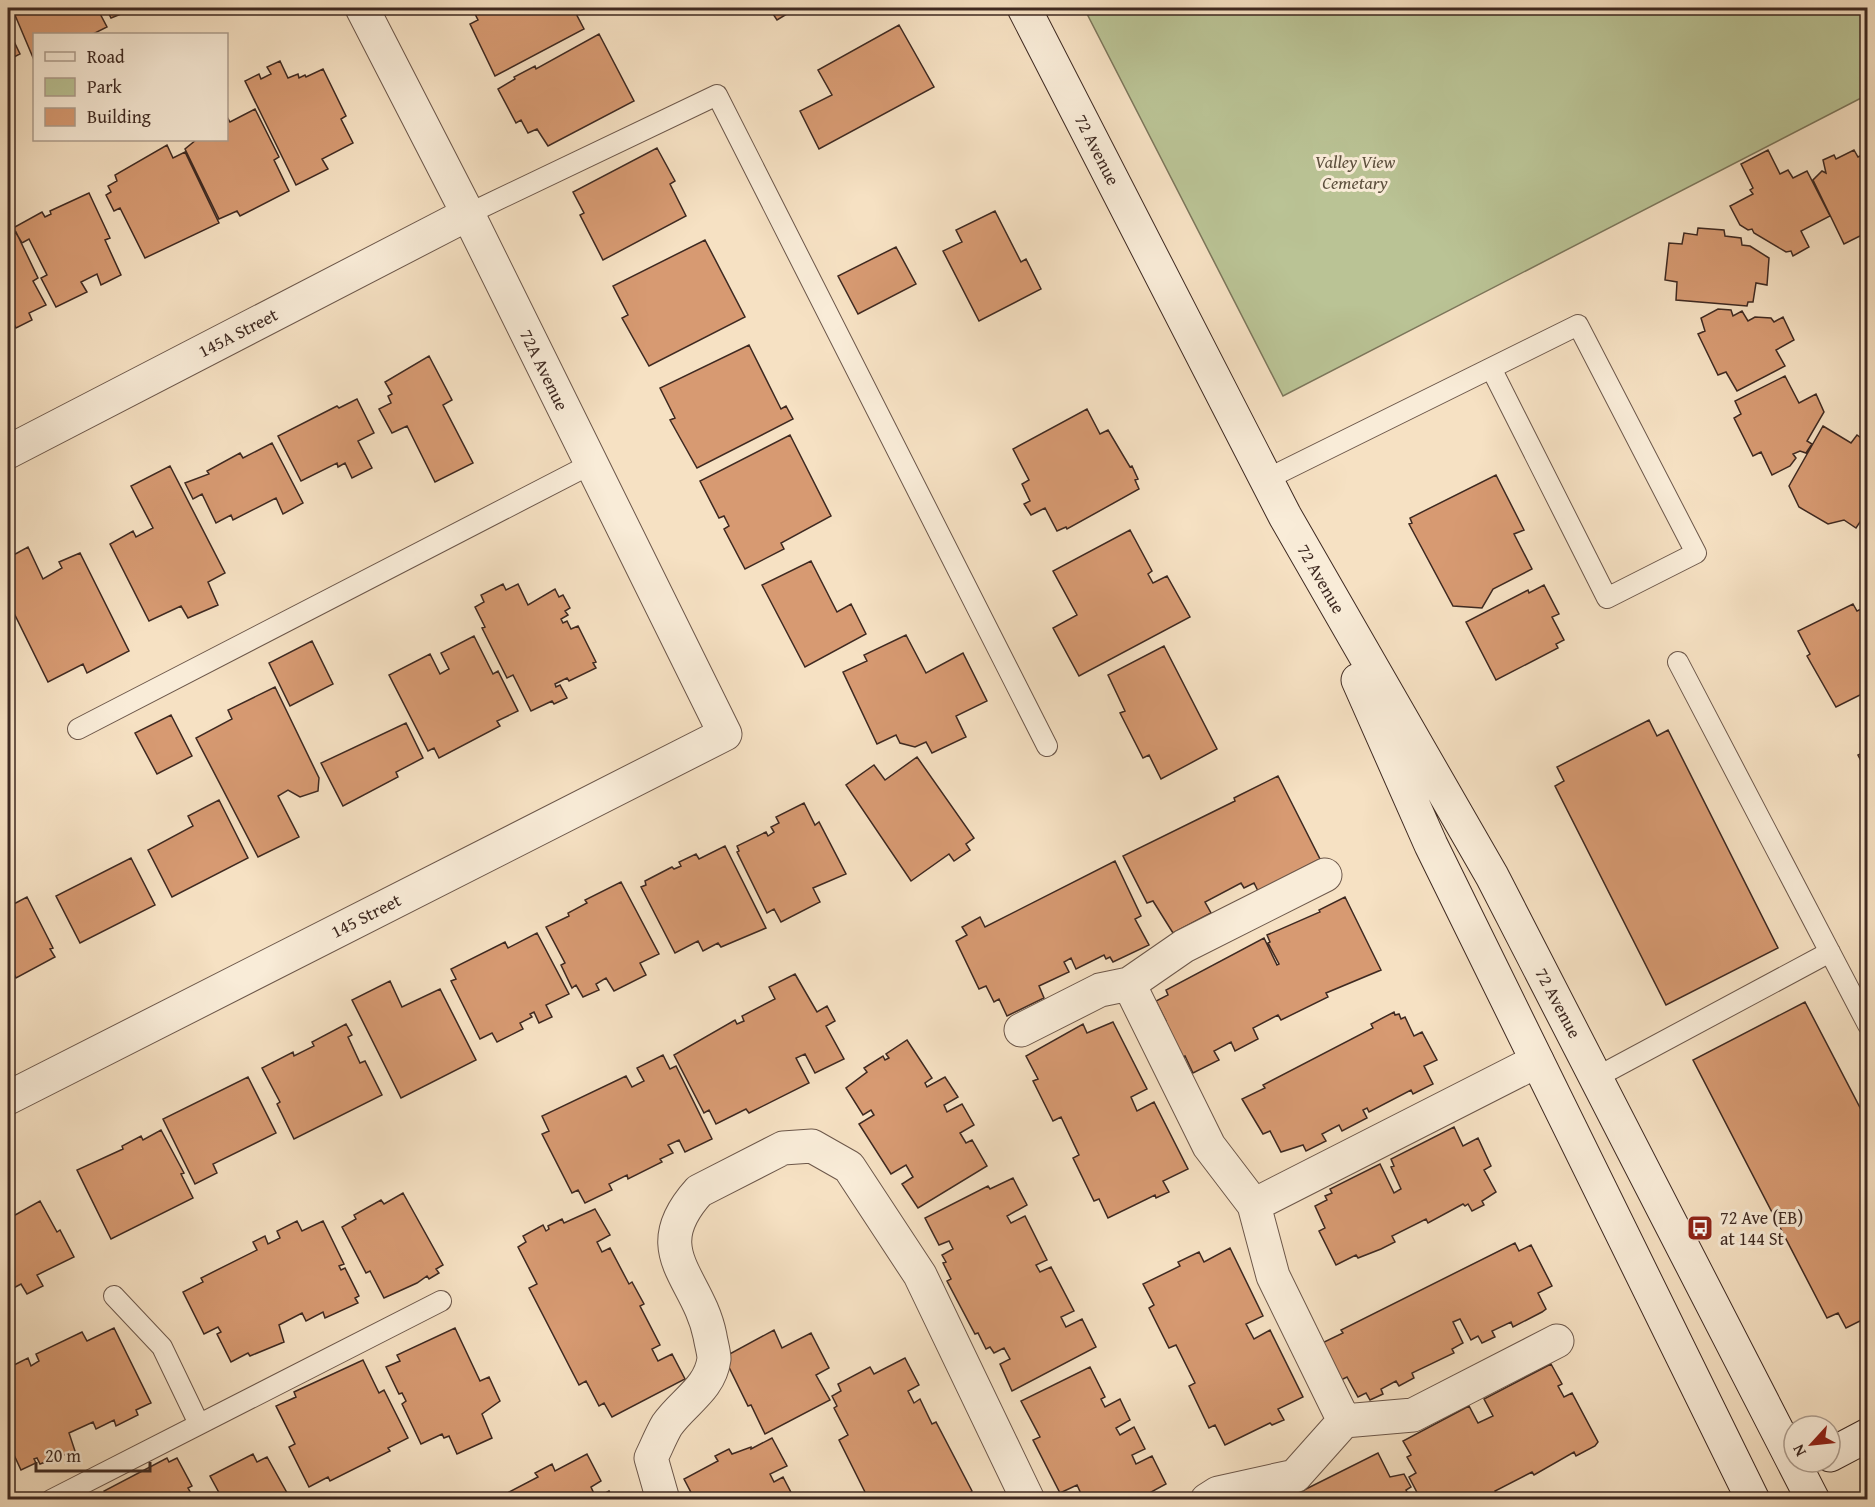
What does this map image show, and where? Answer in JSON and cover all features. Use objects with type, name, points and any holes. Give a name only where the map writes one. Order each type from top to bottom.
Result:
[{"type":"street","name":"72A Avenue","points":[[362,8],[468,214],[725,734]]},
{"type":"street","name":"72 Avenue","points":[[1024,8],[1267,479],[1431,846],[1749,1498]]},
{"type":"street","name":"145A Street","points":[[8,452],[468,214]]},
{"type":"street","name":"72 Avenue","points":[[1285,516],[1492,876],[1597,1077],[1782,1420]]},
{"type":"street","name":"145 Street","points":[[8,1098],[725,734]]},
{"type":"street","points":[[1022,1030],[1100,990],[1129,984],[1184,946],[1325,875]]},
{"type":"street","points":[[1129,984],[1209,1146],[1254,1205],[1273,1276],[1344,1421]]},
{"type":"street","points":[[1254,1205],[1537,1061]]},
{"type":"street","points":[[663,1500],[651,1458],[668,1425],[705,1384],[714,1358],[706,1320],[675,1258],[675,1231],[689,1202],[699,1191],[783,1148],[813,1146],[849,1167],[920,1275],[1028,1500]]},
{"type":"street","points":[[1207,1500],[1218,1493],[1295,1476],[1344,1421],[1413,1415],[1557,1341]]},
{"type":"street","points":[[1842,1449],[1868,1435]]},
{"type":"street","points":[[1749,1498],[1792,1474]]},
{"type":"street","name":"72 Avenue","points":[[1809,1474],[1814,1500]]},
{"type":"lane","points":[[468,214],[717,95],[1047,746]]},
{"type":"lane","points":[[1267,479],[1491,368],[1578,325],[1696,553],[1607,598],[1491,368]]},
{"type":"lane","points":[[78,729],[591,464]]},
{"type":"lane","points":[[1678,662],[1868,1025]]},
{"type":"lane","points":[[1597,1077],[1830,952]]},
{"type":"lane","points":[[114,1296],[162,1347],[200,1424]]},
{"type":"lane","points":[[51,1500],[441,1301]]},
{"type":"green space","name":"Valley View Cemetary","points":[[1084,8],[1867,8],[1867,95],[1283,396]]},
{"type":"building","points":[[12,8],[97,8],[107,27],[95,33],[33,33],[33,58]]},
{"type":"building","points":[[106,8],[136,8],[111,18]]},
{"type":"building","points":[[472,8],[573,8],[584,29],[495,76],[470,24],[478,20]]},
{"type":"building","points":[[769,8],[797,8],[777,20]]},
{"type":"building","points":[[899,25],[934,87],[819,149],[800,111],[832,95],[818,70]]},
{"type":"building","points":[[8,29],[20,54],[8,60]]},
{"type":"building","points":[[599,34],[634,101],[548,146],[537,129],[528,133],[521,120],[516,123],[498,89],[515,79],[514,77],[535,66],[536,69]]},
{"type":"building","points":[[280,61],[288,78],[298,74],[299,78],[305,75],[306,77],[323,69],[346,116],[341,119],[353,143],[322,159],[328,169],[296,185],[245,81],[259,74],[261,79],[271,74],[267,67]]},
{"type":"building","points":[[255,109],[279,157],[274,160],[289,191],[240,216],[237,211],[219,219],[185,149],[195,141],[228,141],[228,118],[230,122]]},
{"type":"building","points":[[167,145],[173,158],[185,152],[219,223],[145,258],[120,208],[114,211],[106,195],[111,192],[108,186],[117,181],[115,175]]},
{"type":"building","points":[[657,148],[675,181],[670,184],[686,216],[603,260],[580,215],[584,213],[573,192]]},
{"type":"building","points":[[1768,150],[1780,174],[1788,170],[1793,178],[1807,171],[1830,216],[1801,231],[1809,247],[1793,256],[1791,251],[1786,252],[1754,233],[1752,229],[1748,230],[1740,225],[1730,206],[1753,194],[1750,190],[1753,188],[1741,164]]},
{"type":"building","points":[[1854,150],[1858,157],[1868,152],[1868,232],[1844,244],[1813,180],[1822,171],[1826,173],[1823,160],[1834,155],[1836,159]]},
{"type":"building","points":[[89,193],[110,238],[105,240],[121,275],[101,285],[97,274],[81,282],[87,292],[56,307],[41,278],[47,275],[29,239],[22,243],[13,228],[42,212],[45,217],[51,214],[50,211]]},
{"type":"building","points":[[995,211],[1021,262],[1026,259],[1041,289],[979,321],[943,251],[962,242],[956,230]]},
{"type":"building","points":[[1698,228],[1724,230],[1725,236],[1741,238],[1742,245],[1750,246],[1769,258],[1767,285],[1756,283],[1753,302],[1748,302],[1747,306],[1676,300],[1677,282],[1665,280],[1669,243],[1682,244],[1684,233],[1697,235]]},
{"type":"building","points":[[16,232],[38,278],[33,281],[46,305],[29,313],[32,320],[16,328],[13,322],[8,324],[8,236]]},
{"type":"building","points":[[705,240],[745,317],[649,366],[622,318],[628,315],[613,286]]},
{"type":"building","points":[[896,247],[916,284],[858,314],[838,276]]},
{"type":"building","points":[[1718,309],[1731,310],[1733,316],[1742,311],[1748,321],[1755,317],[1771,318],[1774,322],[1783,317],[1794,340],[1776,350],[1785,366],[1737,391],[1726,372],[1718,375],[1698,334],[1705,331],[1701,318]]},
{"type":"building","points":[[749,345],[781,409],[786,406],[793,419],[697,468],[670,420],[675,418],[660,388]]},
{"type":"building","points":[[429,356],[452,400],[443,405],[473,463],[435,482],[407,426],[392,433],[379,409],[391,403],[388,396],[392,394],[385,382]]},
{"type":"building","points":[[1785,376],[1799,403],[1816,394],[1824,412],[1807,441],[1812,444],[1806,453],[1800,451],[1793,454],[1796,458],[1790,466],[1772,475],[1761,452],[1753,456],[1734,418],[1741,414],[1735,401]]},
{"type":"building","points":[[357,399],[374,433],[358,441],[372,468],[352,478],[345,463],[338,467],[337,463],[301,481],[278,436],[337,406],[339,408]]},
{"type":"building","points":[[1087,409],[1100,434],[1108,430],[1130,467],[1132,466],[1138,479],[1135,480],[1139,489],[1067,529],[1066,527],[1057,531],[1045,508],[1031,515],[1024,504],[1030,501],[1022,484],[1029,480],[1013,449]]},
{"type":"building","points":[[1823,426],[1851,443],[1857,435],[1868,443],[1865,500],[1868,510],[1856,528],[1844,520],[1828,524],[1799,507],[1789,486]]},
{"type":"building","points":[[790,435],[831,516],[781,543],[784,549],[745,569],[724,529],[729,526],[724,516],[719,518],[700,481]]},
{"type":"building","points":[[272,443],[303,503],[283,514],[276,498],[233,520],[231,515],[216,523],[202,494],[193,499],[185,483],[209,474],[207,471],[240,453],[243,458]]},
{"type":"building","points":[[170,466],[225,573],[208,582],[218,605],[188,618],[181,606],[149,621],[110,544],[133,531],[136,537],[153,528],[131,486]]},
{"type":"building","points":[[1496,475],[1524,530],[1514,534],[1532,569],[1493,589],[1482,608],[1453,606],[1409,524],[1412,523],[1410,518]]},
{"type":"building","points":[[1130,530],[1152,571],[1148,574],[1153,583],[1167,576],[1190,617],[1079,676],[1053,628],[1077,615],[1053,571]]},
{"type":"building","points":[[28,547],[43,579],[62,568],[59,562],[80,553],[129,651],[87,673],[83,664],[48,682],[8,601],[8,558]]},
{"type":"building","points":[[811,561],[837,612],[851,604],[866,634],[805,667],[762,585]]},
{"type":"building","points":[[503,584],[506,590],[518,584],[528,605],[555,589],[559,597],[563,595],[570,608],[565,611],[568,615],[561,619],[563,623],[567,621],[571,629],[578,626],[596,662],[593,663],[596,668],[569,681],[567,678],[555,684],[556,687],[560,685],[567,698],[554,704],[552,701],[531,711],[513,675],[507,678],[482,628],[485,627],[475,607],[484,602],[481,595]]},
{"type":"building","points":[[1544,585],[1559,614],[1552,617],[1564,640],[1556,644],[1558,648],[1496,680],[1466,622],[1528,590],[1529,593]]},
{"type":"building","points":[[1853,604],[1857,611],[1868,606],[1868,691],[1836,707],[1807,656],[1810,654],[1798,631]]},
{"type":"building","points":[[906,635],[926,673],[963,653],[987,701],[956,716],[966,737],[932,753],[926,742],[915,747],[900,743],[896,735],[877,744],[843,672],[867,661],[864,655]]},
{"type":"building","points":[[474,636],[493,674],[498,671],[518,711],[497,721],[500,726],[439,758],[434,748],[428,751],[389,675],[430,654],[440,674],[449,669],[441,653]]},
{"type":"building","points":[[312,641],[333,684],[290,706],[269,663]]},
{"type":"building","points":[[1164,646],[1217,749],[1161,779],[1149,755],[1143,758],[1120,713],[1125,711],[1108,675]]},
{"type":"building","points":[[275,687],[319,778],[318,791],[300,797],[288,790],[278,796],[299,837],[258,857],[196,738],[232,719],[228,710]]},
{"type":"building","points":[[171,715],[192,756],[157,774],[135,733]]},
{"type":"building","points":[[1649,720],[1657,736],[1668,730],[1778,948],[1666,1005],[1555,786],[1564,781],[1557,767]]},
{"type":"building","points":[[406,723],[423,758],[396,772],[398,777],[343,806],[321,763]]},
{"type":"building","points":[[1868,750],[1868,774],[1858,755]]},
{"type":"building","points":[[917,757],[974,838],[966,844],[970,850],[954,861],[949,854],[911,881],[846,785],[874,765],[885,780]]},
{"type":"building","points":[[1278,776],[1320,859],[1258,891],[1254,883],[1244,888],[1241,883],[1205,902],[1211,913],[1173,933],[1153,901],[1147,903],[1123,856],[1235,801],[1234,798]]},
{"type":"building","points":[[219,800],[248,858],[172,897],[148,850],[193,826],[188,816]]},
{"type":"building","points":[[804,803],[815,825],[819,822],[846,874],[813,888],[820,902],[781,922],[774,909],[767,913],[737,852],[739,851],[737,846],[766,832],[768,836],[774,832],[771,827],[779,823],[776,817]]},
{"type":"building","points":[[725,846],[766,928],[721,947],[718,943],[703,951],[698,941],[675,953],[641,887],[646,885],[645,881],[672,867],[674,869],[681,866],[679,862],[696,854],[699,859]]},
{"type":"building","points":[[131,858],[155,905],[80,943],[56,896]]},
{"type":"building","points":[[1115,861],[1141,916],[1135,919],[1149,945],[1113,962],[1110,957],[1106,959],[1104,955],[1076,969],[1071,958],[1064,962],[1069,972],[1039,986],[1044,998],[1007,1016],[999,999],[994,1002],[986,986],[979,989],[956,941],[967,935],[962,927],[980,917],[985,927]]},
{"type":"building","points":[[621,882],[659,954],[640,963],[646,975],[614,991],[606,978],[596,984],[599,990],[583,997],[576,985],[572,988],[561,965],[565,963],[546,927],[569,916],[568,913],[587,903],[585,900]]},
{"type":"building","points":[[27,897],[53,948],[50,949],[55,957],[16,978],[12,969],[8,971],[8,907]]},
{"type":"building","points":[[1345,897],[1381,970],[1326,993],[1328,997],[1281,1020],[1278,1015],[1253,1028],[1258,1039],[1235,1051],[1231,1042],[1214,1051],[1219,1060],[1193,1073],[1185,1056],[1178,1059],[1161,1024],[1166,1021],[1156,1001],[1168,995],[1166,990],[1264,938],[1277,965],[1279,964],[1268,943],[1270,942],[1267,935],[1320,912],[1319,910]]},
{"type":"building","points":[[537,933],[569,994],[546,1005],[552,1017],[539,1023],[534,1012],[530,1014],[532,1017],[520,1023],[523,1029],[497,1042],[492,1033],[480,1039],[451,981],[456,979],[451,969],[505,942],[508,948]]},
{"type":"building","points":[[795,974],[817,1012],[827,1006],[835,1021],[826,1026],[844,1059],[815,1073],[805,1054],[796,1058],[809,1083],[749,1113],[746,1109],[716,1124],[709,1110],[704,1113],[674,1055],[735,1020],[737,1024],[744,1021],[742,1016],[775,999],[769,987]]},
{"type":"building","points":[[390,981],[402,1007],[440,989],[476,1060],[401,1098],[352,1000]]},
{"type":"building","points":[[1805,1002],[1868,1123],[1868,1317],[1846,1328],[1838,1313],[1827,1318],[1693,1060]]},
{"type":"building","points":[[1394,1012],[1395,1015],[1399,1014],[1401,1019],[1405,1017],[1414,1036],[1422,1032],[1437,1060],[1424,1066],[1433,1084],[1413,1094],[1411,1090],[1369,1112],[1367,1108],[1363,1110],[1367,1118],[1342,1131],[1339,1125],[1322,1134],[1326,1141],[1306,1151],[1303,1145],[1281,1152],[1270,1131],[1263,1134],[1242,1099],[1265,1088],[1263,1085],[1373,1028],[1371,1024]]},
{"type":"building","points":[[1113,1022],[1147,1089],[1131,1097],[1137,1111],[1154,1102],[1188,1169],[1163,1181],[1169,1192],[1156,1198],[1155,1195],[1108,1218],[1099,1199],[1094,1201],[1073,1158],[1079,1155],[1061,1117],[1053,1121],[1033,1081],[1038,1079],[1026,1056],[1083,1024],[1087,1033]]},
{"type":"building","points":[[346,1024],[352,1035],[348,1037],[360,1063],[365,1061],[382,1095],[294,1139],[277,1104],[280,1102],[262,1068],[293,1052],[294,1056],[314,1046],[312,1042]]},
{"type":"building","points":[[907,1040],[932,1078],[925,1083],[927,1087],[945,1077],[958,1097],[944,1105],[947,1112],[962,1104],[974,1125],[960,1133],[966,1143],[972,1140],[987,1166],[918,1208],[902,1184],[913,1177],[906,1165],[891,1174],[859,1124],[874,1115],[871,1110],[863,1115],[846,1088],[867,1072],[864,1068],[883,1056],[885,1060],[889,1058],[886,1054]]},
{"type":"building","points":[[663,1055],[670,1069],[676,1066],[712,1139],[685,1152],[679,1140],[668,1145],[673,1153],[660,1159],[662,1162],[628,1179],[627,1175],[609,1184],[612,1190],[585,1203],[578,1190],[572,1193],[542,1134],[549,1131],[542,1116],[626,1076],[632,1087],[644,1081],[637,1068]]},
{"type":"building","points":[[248,1077],[276,1133],[213,1164],[217,1173],[195,1184],[163,1119]]},
{"type":"building","points":[[1454,1127],[1463,1146],[1478,1138],[1491,1166],[1484,1170],[1496,1192],[1482,1201],[1484,1205],[1472,1211],[1468,1204],[1465,1206],[1463,1204],[1428,1223],[1426,1219],[1392,1236],[1395,1242],[1381,1249],[1358,1258],[1356,1255],[1336,1265],[1319,1231],[1325,1228],[1315,1206],[1327,1200],[1325,1196],[1332,1193],[1330,1189],[1380,1164],[1394,1193],[1401,1189],[1391,1167],[1394,1166],[1391,1159]]},
{"type":"building","points":[[161,1130],[184,1173],[181,1174],[193,1198],[111,1239],[77,1170],[123,1149],[122,1146],[141,1136],[143,1140]]},
{"type":"building","points":[[1013,1178],[1027,1205],[1007,1216],[1011,1223],[1025,1216],[1047,1260],[1036,1265],[1040,1272],[1051,1267],[1074,1311],[1061,1317],[1066,1327],[1082,1319],[1096,1347],[1012,1391],[1000,1364],[1010,1359],[1004,1348],[994,1353],[990,1347],[986,1349],[978,1333],[975,1334],[947,1281],[951,1279],[943,1263],[946,1262],[942,1255],[953,1249],[949,1241],[939,1245],[925,1218],[988,1186],[990,1189]]},
{"type":"building","points":[[403,1193],[443,1265],[436,1269],[439,1273],[429,1279],[427,1276],[384,1298],[370,1271],[366,1273],[342,1227],[356,1219],[354,1215],[381,1200],[384,1204]]},
{"type":"building","points":[[40,1201],[57,1232],[60,1230],[74,1257],[37,1275],[43,1286],[27,1294],[21,1284],[8,1291],[8,1219]]},
{"type":"building","points":[[595,1209],[610,1235],[597,1242],[602,1252],[610,1248],[629,1284],[632,1282],[644,1304],[640,1306],[660,1345],[652,1349],[658,1361],[672,1354],[685,1379],[612,1417],[604,1403],[599,1406],[586,1381],[579,1385],[529,1288],[537,1284],[518,1247],[526,1242],[523,1236],[543,1225],[546,1231],[549,1229],[548,1226],[562,1219],[564,1223]]},
{"type":"building","points":[[297,1221],[302,1231],[323,1221],[344,1264],[339,1266],[341,1270],[345,1268],[359,1296],[355,1298],[358,1303],[325,1318],[323,1312],[306,1321],[302,1313],[279,1325],[284,1342],[250,1356],[248,1353],[231,1362],[217,1334],[221,1332],[218,1327],[204,1334],[183,1292],[203,1282],[201,1278],[257,1250],[253,1242],[265,1236],[268,1244],[280,1238],[277,1231]]},
{"type":"building","points":[[1515,1243],[1519,1251],[1531,1245],[1552,1286],[1538,1293],[1546,1309],[1513,1327],[1511,1322],[1492,1331],[1495,1337],[1482,1343],[1478,1336],[1471,1340],[1460,1319],[1453,1322],[1463,1343],[1452,1349],[1454,1353],[1412,1373],[1414,1378],[1399,1386],[1396,1381],[1381,1389],[1383,1394],[1370,1400],[1366,1393],[1358,1397],[1347,1377],[1341,1380],[1320,1344],[1343,1333],[1341,1330]]},
{"type":"building","points":[[1230,1248],[1263,1316],[1246,1324],[1254,1339],[1270,1330],[1303,1397],[1278,1409],[1284,1420],[1272,1425],[1270,1423],[1225,1445],[1215,1425],[1209,1428],[1189,1386],[1195,1383],[1176,1345],[1169,1348],[1149,1308],[1154,1305],[1143,1284],[1180,1266],[1178,1262],[1199,1252],[1204,1262]]},
{"type":"building","points":[[114,1328],[151,1403],[136,1410],[138,1415],[116,1426],[114,1420],[96,1429],[93,1422],[69,1433],[75,1451],[40,1464],[37,1458],[34,1459],[36,1463],[21,1470],[8,1442],[11,1440],[8,1435],[8,1378],[10,1377],[8,1368],[28,1358],[31,1366],[39,1361],[36,1354],[82,1332],[87,1341]]},
{"type":"building","points":[[455,1328],[480,1381],[489,1377],[500,1401],[482,1414],[492,1438],[457,1454],[449,1436],[444,1438],[442,1434],[421,1444],[402,1404],[406,1401],[402,1393],[399,1394],[386,1367],[400,1361],[397,1355]]},
{"type":"building","points":[[774,1330],[782,1348],[811,1333],[829,1368],[816,1375],[830,1400],[765,1434],[751,1405],[748,1406],[724,1357]]},
{"type":"building","points":[[905,1358],[919,1385],[908,1391],[914,1403],[920,1399],[932,1424],[936,1422],[972,1491],[960,1500],[869,1500],[839,1440],[848,1435],[834,1408],[837,1406],[832,1396],[841,1391],[838,1384],[870,1367],[874,1374]]},
{"type":"building","points":[[363,1360],[379,1393],[384,1390],[408,1438],[388,1448],[390,1451],[330,1481],[328,1477],[309,1487],[289,1447],[295,1444],[276,1406],[296,1397],[294,1392]]},
{"type":"building","points":[[1551,1364],[1562,1384],[1558,1386],[1564,1397],[1572,1393],[1598,1442],[1595,1446],[1576,1456],[1574,1452],[1534,1475],[1532,1472],[1495,1491],[1497,1494],[1487,1500],[1421,1500],[1409,1477],[1416,1473],[1407,1457],[1411,1455],[1403,1441],[1469,1406],[1478,1423],[1493,1416],[1484,1399]]},
{"type":"building","points":[[1090,1367],[1105,1397],[1101,1399],[1105,1407],[1120,1399],[1130,1420],[1116,1428],[1120,1435],[1134,1427],[1145,1449],[1132,1455],[1136,1464],[1152,1456],[1166,1484],[1151,1492],[1155,1500],[1074,1500],[1082,1496],[1077,1485],[1060,1493],[1033,1440],[1040,1437],[1021,1401]]},
{"type":"building","points":[[772,1438],[787,1466],[770,1474],[774,1482],[783,1477],[795,1500],[695,1500],[684,1479],[718,1461],[715,1456],[729,1449],[732,1454],[751,1447],[751,1449]]},
{"type":"building","points":[[1378,1453],[1390,1477],[1404,1474],[1411,1487],[1406,1490],[1411,1500],[1284,1500]]},
{"type":"building","points":[[253,1454],[257,1462],[267,1457],[291,1500],[223,1500],[210,1476]]},
{"type":"building","points":[[587,1454],[601,1481],[591,1487],[596,1498],[609,1491],[613,1500],[513,1500],[509,1492],[538,1477],[535,1473],[552,1464],[555,1471]]},
{"type":"building","points":[[167,1458],[169,1462],[177,1458],[192,1486],[188,1488],[192,1495],[197,1493],[200,1500],[108,1500],[104,1491]]},
{"type":"place","name":"72 Ave (EB) at 144 St","points":[[1700,1228]]}]
